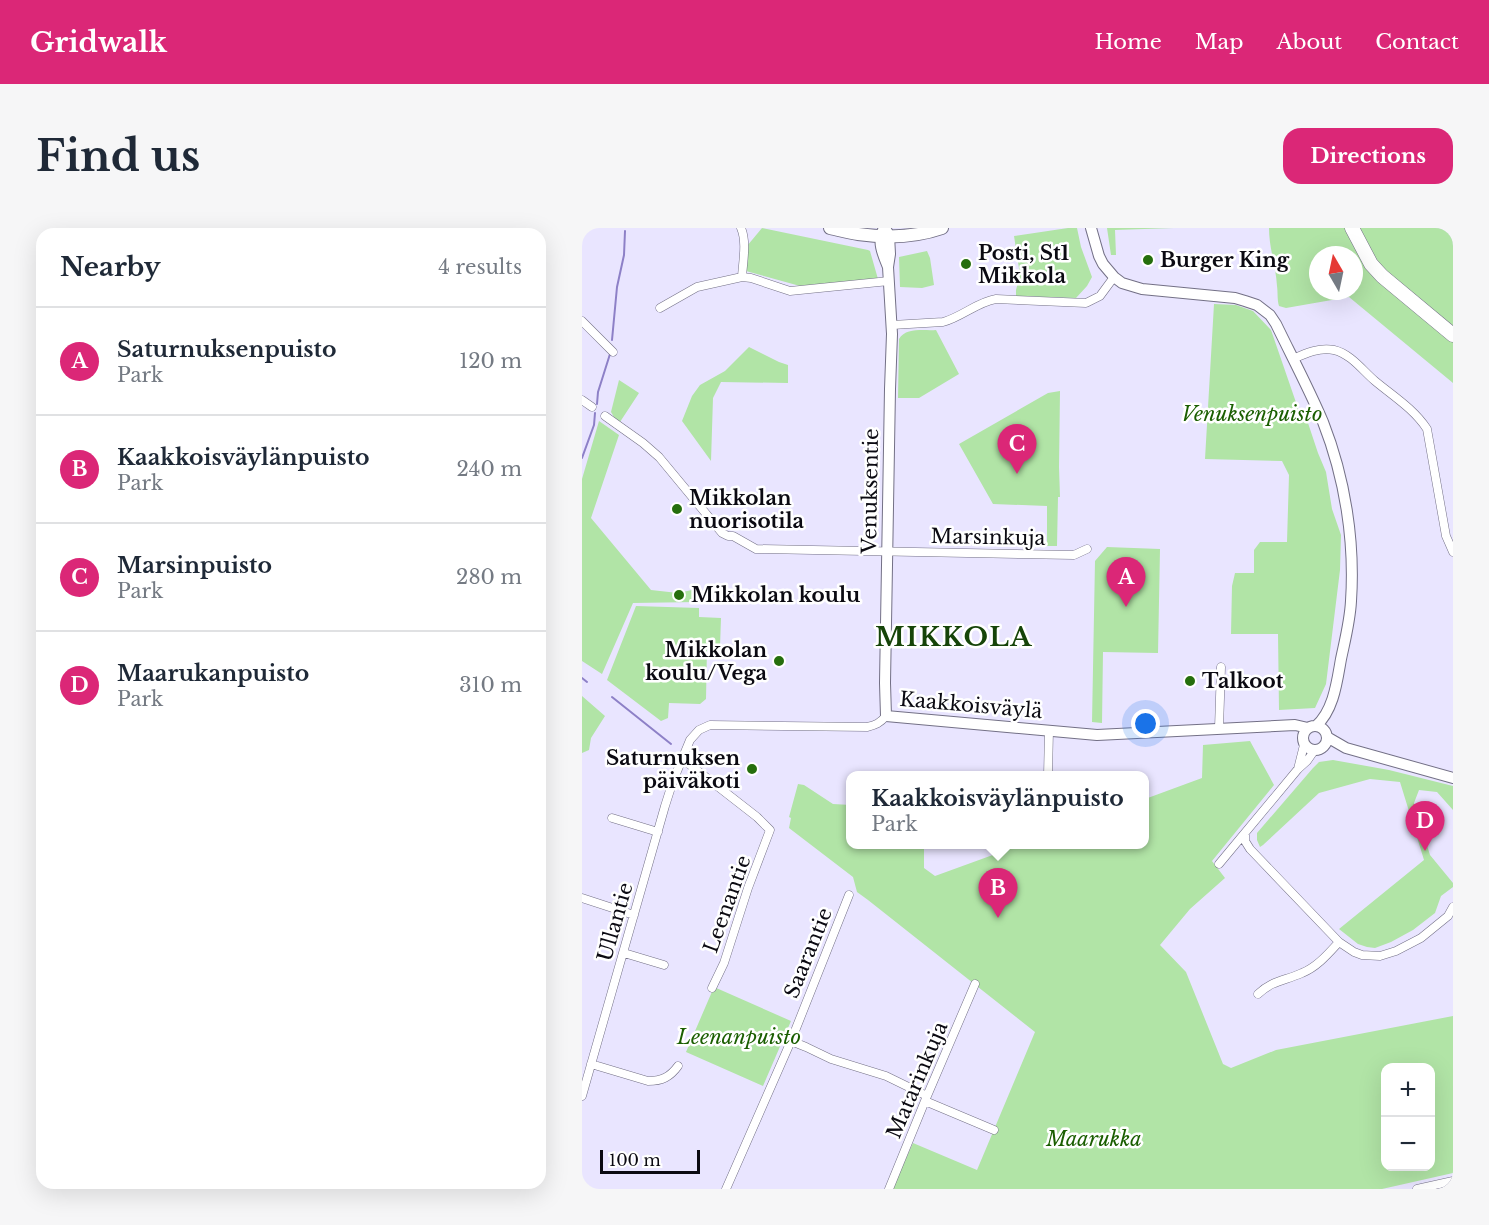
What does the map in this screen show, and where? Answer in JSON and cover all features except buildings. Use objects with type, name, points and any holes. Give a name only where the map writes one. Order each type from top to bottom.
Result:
[{"type":"highway","points":[[1352,228],[1371,264],[1382,276],[1453,335]]},
{"type":"main road","points":[[833,228],[853,228]]},
{"type":"main road","points":[[833,228],[857,234],[885,232],[917,234],[942,228]]},
{"type":"street","points":[[741,228],[744,244],[742,277]]},
{"type":"street","points":[[1091,228],[1103,264],[1122,283],[1142,289],[1235,298],[1257,305],[1270,315],[1324,425],[1346,503],[1352,578],[1350,612],[1336,684],[1319,730],[1326,744],[1310,746]]},
{"type":"street","points":[[1097,248],[1098,228]]},
{"type":"street","name":"Venuksentie","points":[[885,232],[882,254],[888,267],[892,325],[886,716]]},
{"type":"street","points":[[660,308],[697,287],[742,277],[752,278],[790,291],[889,281]]},
{"type":"street","points":[[892,325],[951,320],[989,300],[996,299],[1086,303],[1100,296],[1114,277]]},
{"type":"street","points":[[582,321],[614,352]]},
{"type":"street","points":[[1293,359],[1324,349],[1340,352],[1352,359],[1421,420],[1427,429],[1446,536],[1453,552]]},
{"type":"street","points":[[582,400],[592,407]]},
{"type":"street","name":"Marsinkuja","points":[[605,416],[659,457],[722,533],[759,549],[1074,555],[1087,549]]},
{"type":"street","points":[[1220,728],[1221,667]]},
{"type":"street","name":"Kaakkoisväylä","points":[[683,758],[695,733],[710,725],[867,727],[882,722],[886,716],[1097,735],[1294,725],[1319,730]]},
{"type":"street","name":"Kaakkoisväylä","points":[[1277,726],[1293,732],[1310,746]]},
{"type":"street","points":[[1048,771],[1049,730]]},
{"type":"street","points":[[1310,746],[1304,732],[1319,730],[1347,748],[1453,777]]},
{"type":"street","points":[[1310,746],[1336,750],[1347,748]]},
{"type":"street","points":[[1219,864],[1298,769],[1310,746]]},
{"type":"street","name":"Leenantie","points":[[683,758],[757,816],[770,830],[748,888],[724,963],[712,988]]},
{"type":"street","name":"Ullantie","points":[[582,1096],[673,781],[683,758]]},
{"type":"street","points":[[612,818],[658,832]]},
{"type":"street","points":[[1245,833],[1245,841],[1250,849],[1339,942],[1353,952],[1380,956],[1396,951],[1421,938],[1448,916],[1453,907]]},
{"type":"street","name":"Saarantie","points":[[726,1189],[791,1041],[849,895]]},
{"type":"street","points":[[582,898],[634,915]]},
{"type":"street","points":[[1258,994],[1267,986],[1313,967],[1339,942]]},
{"type":"street","points":[[624,953],[664,965]]},
{"type":"street","name":"Matarinkuja","points":[[889,1189],[975,984]]},
{"type":"street","points":[[791,1041],[831,1059],[886,1076],[994,1130]]},
{"type":"street","points":[[591,1064],[648,1081],[666,1078],[673,1074],[678,1066]]},
{"type":"street","points":[[1417,1189],[1453,1181]]},
{"type":"green space","points":[[762,228],[868,250],[878,279],[800,286],[746,271],[747,246]]},
{"type":"green space","points":[[1077,228],[1092,277],[1087,286],[1076,298],[1016,296],[1020,275],[1014,236]]},
{"type":"green space","points":[[1107,228],[1174,228],[1115,230],[1116,255],[1111,255]]},
{"type":"green space","points":[[1269,228],[1348,228],[1353,241],[1358,246],[1309,246],[1309,300],[1332,300],[1286,308],[1279,306]]},
{"type":"green space","points":[[1357,228],[1453,228],[1453,330],[1372,262]]},
{"type":"green space","points":[[927,251],[934,285],[922,288],[900,287],[899,257]]},
{"type":"green space","points":[[1363,251],[1453,340],[1453,383],[1353,300],[1363,300]]},
{"type":"green space","name":"Venuksenpuisto","points":[[1214,304],[1236,305],[1253,311],[1271,330],[1300,414],[1308,423],[1326,472],[1332,509],[1341,535],[1340,570],[1326,684],[1315,708],[1279,710],[1278,634],[1231,634],[1232,586],[1235,573],[1254,573],[1254,550],[1260,542],[1287,542],[1289,475],[1282,461],[1205,459]]},
{"type":"green space","points":[[936,330],[959,374],[919,398],[898,398],[899,339],[911,331]]},
{"type":"green space","points":[[749,347],[788,365],[788,383],[721,382],[713,398],[711,461],[682,421],[692,396],[700,385],[725,371]]},
{"type":"green space","points":[[619,380],[639,393],[620,422],[611,412]]},
{"type":"green space","points":[[1060,391],[1060,497],[1058,497],[1057,546],[1047,546],[1047,506],[993,504],[959,444],[1048,393]]},
{"type":"green space","points":[[599,421],[619,435],[591,518],[651,590],[678,593],[692,590],[698,599],[697,602],[633,603],[602,674],[582,661],[582,479]]},
{"type":"green space","points":[[1107,547],[1160,549],[1158,653],[1103,652],[1102,723],[1092,722],[1095,561]]},
{"type":"green space","points":[[636,606],[699,608],[699,617],[721,618],[720,647],[707,647],[706,699],[700,704],[669,703],[668,718],[661,721],[607,680]]},
{"type":"green space","points":[[582,696],[605,716],[591,738],[589,750],[582,753]]},
{"type":"green space","name":"Maarukka","points":[[1250,741],[1274,785],[1212,861],[1225,878],[1190,909],[1160,945],[1186,972],[1223,1064],[1231,1068],[1276,1050],[1453,1016],[1453,1173],[1382,1189],[892,1189],[913,1143],[977,1170],[1035,1032],[857,892],[853,877],[789,828],[791,818],[789,817],[798,784],[804,785],[833,804],[846,805],[846,849],[924,849],[924,868],[935,876],[1009,849],[1149,849],[1149,798],[1202,778],[1203,745]]},
{"type":"green space","points":[[1333,760],[1389,770],[1453,786],[1453,810],[1437,792],[1419,790],[1414,803],[1430,855],[1453,883],[1453,887],[1441,896],[1435,913],[1413,930],[1375,948],[1358,944],[1339,929],[1424,860],[1400,782],[1370,779],[1319,793],[1260,847],[1257,840],[1257,833],[1313,768],[1319,762]]},
{"type":"green space","name":"Leenanpuisto","points":[[714,987],[791,1021],[763,1086],[686,1052]]},
{"type":"waterway","points":[[612,340],[617,287],[624,255],[625,231]]},
{"type":"waterway","points":[[597,404],[598,392],[610,354]]},
{"type":"waterway","points":[[582,458],[594,425],[595,413]]},
{"type":"waterway","points":[[582,678],[587,682]]},
{"type":"waterway","points":[[612,697],[671,744]]},
{"type":"place","name":"Burger King","points":[[1148,260]]},
{"type":"place","name":"Posti, St1 Mikkola","points":[[966,264]]},
{"type":"place","name":"Marsinpuisto","points":[[1017,474]]},
{"type":"place","name":"Mikkolan nuorisotila","points":[[677,509]]},
{"type":"place","name":"Mikkolan koulu","points":[[679,595]]},
{"type":"place","name":"Saturnuksenpuisto","points":[[1126,607]]},
{"type":"place","name":"Mikkolan koulu/Vega","points":[[779,661]]},
{"type":"place","name":"Talkoot","points":[[1190,681]]},
{"type":"place","name":"Saturnuksen päiväkoti","points":[[752,769]]},
{"type":"place","name":"Maarukanpuisto","points":[[1425,851]]},
{"type":"place","name":"Kaakkoisväylänpuisto","points":[[998,918]]},
{"type":"district","name":"MIKKOLA","points":[[954,637]]}]
